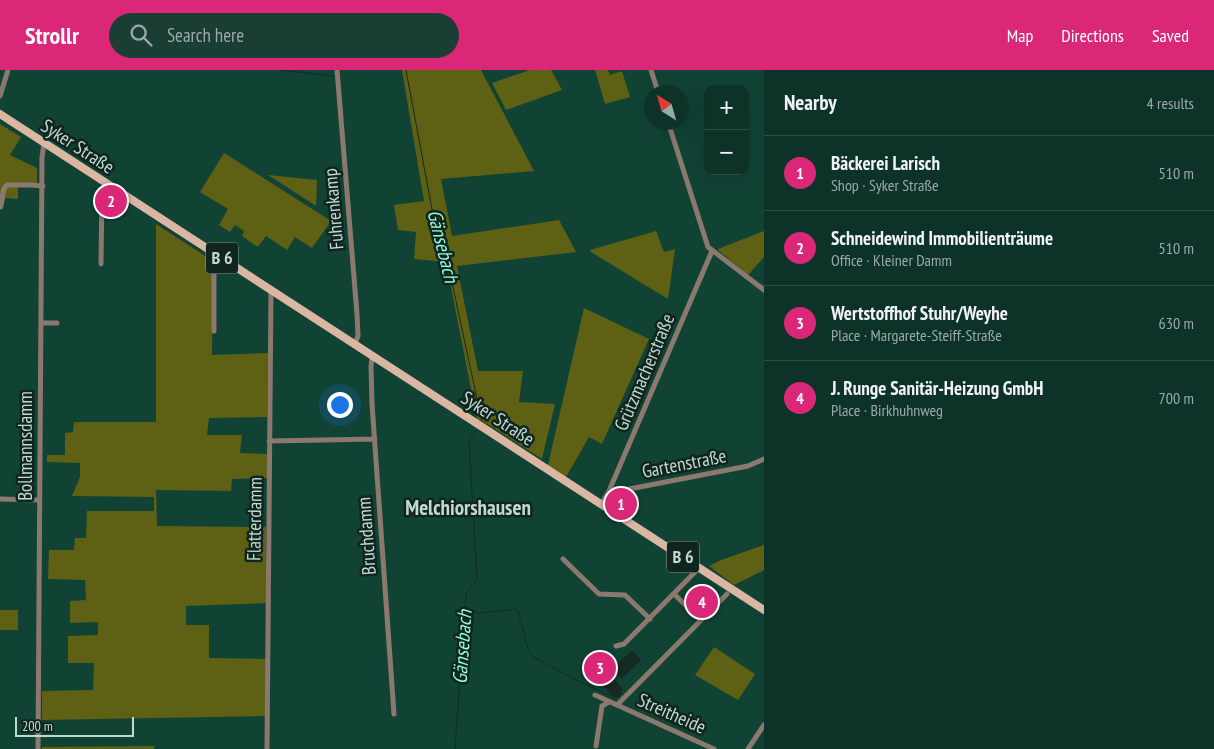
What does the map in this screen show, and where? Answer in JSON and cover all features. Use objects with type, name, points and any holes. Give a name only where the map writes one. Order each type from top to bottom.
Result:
[{"type":"main road","name":"Syker Straße","points":[[0,114],[764,610]]},
{"type":"street","points":[[0,96],[8,70]]},
{"type":"street","name":"Fuhrenkamp","points":[[337,70],[358,336],[355,344]]},
{"type":"street","points":[[651,70],[656,85]]},
{"type":"street","points":[[670,130],[705,242],[712,251],[764,290]]},
{"type":"street","name":"Bollmannsdamm","points":[[38,749],[42,156],[44,143]]},
{"type":"street","points":[[101,264],[102,191],[105,182]]},
{"type":"street","points":[[0,207],[2,204],[2,191],[7,185],[43,186]]},
{"type":"street","name":"Grützmacherstraße","points":[[601,504],[609,491],[712,251]]},
{"type":"street","points":[[214,253],[214,331]]},
{"type":"street","name":"Flatterdamm","points":[[267,749],[272,290]]},
{"type":"street","points":[[42,323],[57,323]]},
{"type":"street","name":"Bruchdamm","points":[[372,356],[375,439],[394,714]]},
{"type":"street","points":[[269,441],[375,439]]},
{"type":"street","name":"Gartenstraße","points":[[609,491],[614,492],[748,466],[764,459]]},
{"type":"street","points":[[0,499],[39,500]]},
{"type":"street","points":[[563,559],[595,592],[604,595],[625,595],[650,619]]},
{"type":"street","points":[[616,646],[624,644],[699,568]]},
{"type":"street","points":[[674,594],[701,620]]},
{"type":"street","points":[[617,705],[727,594]]},
{"type":"street","name":"Streitheide","points":[[595,695],[714,749]]},
{"type":"street","points":[[596,746],[602,706],[609,702]]},
{"type":"street","points":[[748,749],[764,725]]},
{"type":"shaded area","points":[[402,70],[481,70],[534,171],[441,179],[452,236],[559,220],[576,252],[457,266],[478,371],[523,371],[519,402],[555,404],[542,459],[477,419],[446,262],[414,259],[416,232],[398,230],[394,205],[424,201]]},
{"type":"shaded area","points":[[530,70],[551,70],[562,90],[506,110],[492,83]]},
{"type":"shaded area","points":[[595,70],[608,70],[610,75],[622,71],[630,97],[605,104]]},
{"type":"shaded area","points":[[0,124],[21,137],[10,155],[37,168],[37,184],[18,187],[18,199],[5,198],[3,209],[0,210]]},
{"type":"shaded area","points":[[224,153],[331,221],[312,248],[295,237],[287,250],[266,236],[258,247],[242,236],[244,231],[235,225],[230,232],[219,225],[228,209],[200,192]]},
{"type":"shaded area","points":[[268,175],[317,180],[316,206]]},
{"type":"shaded area","points":[[156,224],[213,261],[212,355],[268,353],[267,417],[209,418],[207,435],[242,435],[240,453],[268,454],[267,478],[232,479],[231,491],[156,490],[157,526],[266,527],[266,603],[186,606],[186,625],[209,625],[209,658],[266,659],[265,716],[42,720],[42,691],[93,690],[94,663],[68,663],[68,636],[98,635],[98,622],[70,623],[70,601],[86,600],[85,580],[48,579],[49,550],[74,550],[75,538],[86,538],[87,511],[154,511],[154,497],[71,496],[80,477],[80,463],[47,462],[47,455],[65,455],[65,433],[73,432],[74,422],[156,422]]},
{"type":"shaded area","points":[[656,231],[664,252],[675,249],[668,299],[590,250]]},
{"type":"shaded area","points":[[764,231],[764,257],[748,275],[718,250],[718,249]]},
{"type":"shaded area","points":[[584,308],[649,339],[602,444],[589,437],[566,477],[548,465]]},
{"type":"shaded area","points":[[764,545],[764,570],[734,585],[709,566],[721,560]]},
{"type":"shaded area","points":[[0,610],[18,610],[18,630],[0,630]]},
{"type":"shaded area","points":[[714,647],[755,674],[738,700],[695,675]]},
{"type":"shaded area","points":[[632,650],[640,658],[640,661],[621,678],[616,673],[614,667]]},
{"type":"shaded area","points":[[606,674],[617,682],[623,690],[619,697],[614,697],[599,682]]},
{"type":"shaded area","points":[[154,746],[154,749],[42,749],[42,747]]},
{"type":"waterway","points":[[279,70],[334,76]]},
{"type":"waterway","name":"Gänsebach","points":[[406,70],[438,241],[448,264],[482,422]]},
{"type":"waterway","name":"Gänsebach","points":[[455,749],[466,594],[477,580],[469,440],[476,430]]},
{"type":"waterway","points":[[465,609],[479,613],[516,609],[528,649],[533,657],[584,684],[614,697]]},
{"type":"place","name":"Schneidewind Immobilienträume","points":[[111,201]]},
{"type":"place","name":"Bäckerei Larisch","points":[[621,504]]},
{"type":"place","name":"J. Runge Sanitär-Heizung GmbH","points":[[702,602]]},
{"type":"place","name":"Wertstoffhof Stuhr/Weyhe","points":[[600,668]]},
{"type":"district","name":"Melchiorshausen","points":[[468,508]]}]
